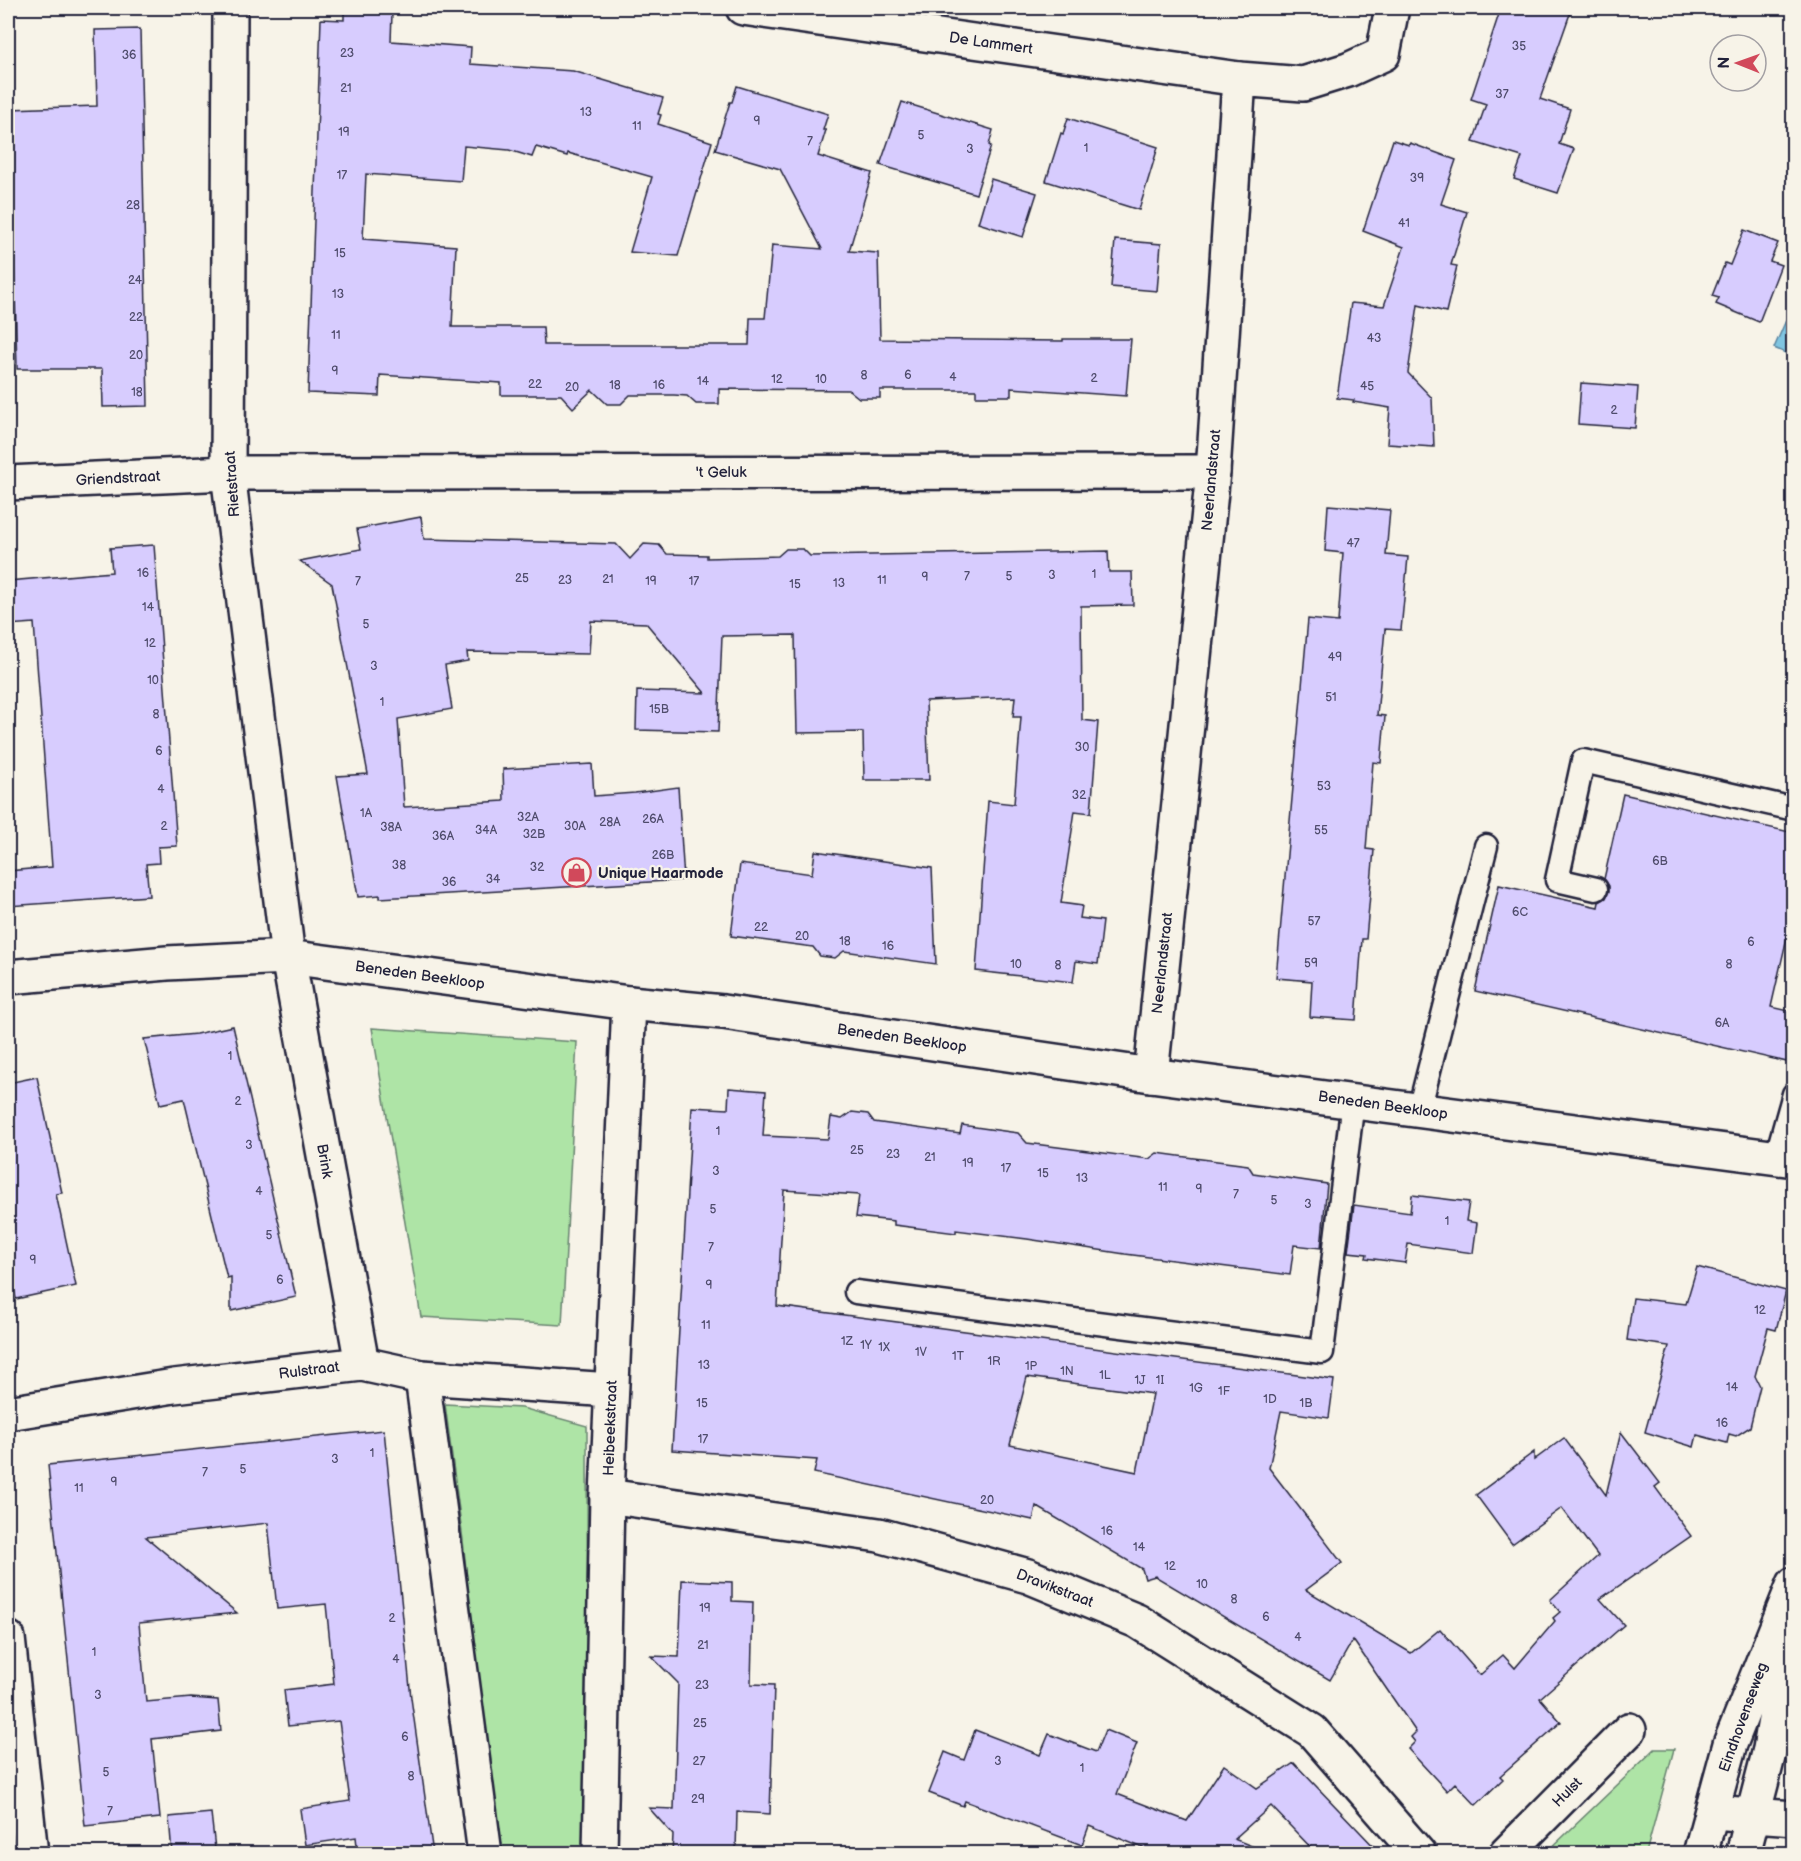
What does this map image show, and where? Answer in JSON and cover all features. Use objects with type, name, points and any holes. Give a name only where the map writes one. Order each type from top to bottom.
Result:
[{"type":"street","name":"Rietstraat","points":[[230,8],[228,473],[288,957]]},
{"type":"street","name":"De Lammert","points":[[743,8],[839,14],[1239,78]]},
{"type":"street","points":[[1239,78],[1303,84],[1348,70],[1383,54],[1392,8]]},
{"type":"street","name":"Neerlandstraat","points":[[1151,1075],[1213,472],[1239,78]]},
{"type":"street","name":"'t Geluk","points":[[228,473],[1213,472]]},
{"type":"street","name":"Griendstraat","points":[[8,483],[228,473]]},
{"type":"street","name":"Beneden Beekloop","points":[[8,977],[167,963],[288,957],[629,1003],[723,1012],[1151,1075],[1785,1159]]},
{"type":"street","name":"Brink","points":[[288,957],[363,1364]]},
{"type":"street","name":"Heibeekstraat","points":[[600,1854],[611,1390],[629,1003]]},
{"type":"street","name":"Rulstraat","points":[[8,1413],[174,1386],[363,1364],[422,1377],[611,1390]]},
{"type":"street","points":[[422,1377],[485,1854]]},
{"type":"street","name":"Dravikstraat","points":[[608,1496],[879,1535],[1028,1576],[1137,1621],[1312,1731],[1419,1854]]},
{"type":"street","name":"Eindhovenseweg","points":[[1700,1854],[1730,1744],[1794,1584]]},
{"type":"street","name":"Eindhovenseweg","points":[[1743,1854],[1770,1749],[1794,1614]]},
{"type":"street","points":[[8,1638],[31,1854]]},
{"type":"street","name":"Hulst","points":[[1506,1854],[1629,1730]]},
{"type":"street","points":[[1712,1812],[1794,1818]]},
{"type":"lane","points":[[1596,889],[1557,880],[1583,760],[1794,809]]},
{"type":"lane","points":[[1419,1110],[1486,846]]},
{"type":"lane","points":[[1785,1159],[1794,1094]]},
{"type":"lane","points":[[856,1292],[1322,1352],[1353,1101]]},
{"type":"green space","points":[[372,1028],[577,1042],[562,1325],[421,1317]]},
{"type":"green space","points":[[445,1404],[522,1408],[587,1426],[588,1853],[495,1853],[463,1540]]},
{"type":"green space","points":[[1655,1749],[1674,1749],[1646,1853],[1546,1853]]},
{"type":"water","points":[[1793,304],[1793,356],[1774,348]]},
{"type":"building","points":[[1501,8],[1572,8],[1540,99],[1570,109],[1559,144],[1574,149],[1558,193],[1514,179],[1522,157],[1473,142],[1486,104],[1471,99]]},
{"type":"building","points":[[344,11],[392,13],[391,41],[471,47],[470,64],[573,71],[663,98],[658,114],[661,115],[658,124],[712,142],[678,256],[630,252],[652,177],[568,153],[567,156],[536,147],[532,157],[509,150],[464,146],[461,181],[366,174],[363,239],[456,246],[452,327],[543,327],[544,345],[749,345],[750,318],[765,318],[772,245],[822,249],[780,169],[715,150],[737,86],[828,114],[818,156],[872,173],[849,251],[878,253],[880,339],[1063,341],[1063,339],[1131,339],[1126,396],[1011,388],[1011,396],[976,396],[976,390],[880,390],[880,398],[859,398],[849,390],[719,389],[719,404],[696,404],[687,396],[630,395],[621,404],[607,404],[592,390],[573,408],[561,395],[501,395],[501,383],[380,375],[379,396],[308,393],[321,19],[344,20]]},
{"type":"building","points":[[140,29],[148,406],[103,407],[102,369],[17,369],[10,109],[97,106],[95,30]]},
{"type":"building","points":[[902,102],[993,130],[989,145],[991,146],[976,194],[880,165]]},
{"type":"building","points":[[1068,118],[1158,147],[1139,210],[1046,181]]},
{"type":"building","points":[[1393,140],[1409,145],[1410,143],[1456,160],[1441,204],[1467,212],[1451,265],[1457,266],[1446,312],[1418,305],[1408,373],[1432,398],[1434,447],[1387,444],[1390,408],[1337,398],[1351,303],[1384,306],[1404,247],[1363,231]]},
{"type":"building","points":[[991,179],[1037,193],[1023,237],[978,223]]},
{"type":"building","points":[[1744,230],[1778,243],[1770,261],[1781,265],[1759,322],[1716,304],[1719,298],[1712,296],[1725,263],[1730,265]]},
{"type":"building","points":[[1115,240],[1161,244],[1157,291],[1111,287]]},
{"type":"building","points":[[1581,383],[1638,387],[1635,428],[1578,424]]},
{"type":"building","points":[[1328,505],[1390,510],[1386,555],[1408,557],[1401,630],[1385,629],[1377,715],[1385,716],[1381,763],[1373,762],[1366,849],[1374,850],[1366,939],[1362,939],[1356,1020],[1310,1017],[1312,981],[1276,978],[1308,619],[1338,622],[1343,553],[1325,551]]},
{"type":"building","points":[[421,517],[424,539],[616,544],[630,559],[644,544],[659,545],[667,554],[707,555],[707,558],[778,556],[786,549],[803,549],[810,556],[1108,551],[1109,572],[1132,572],[1133,605],[1081,606],[1082,720],[1098,722],[1091,813],[1075,811],[1061,903],[1082,906],[1080,918],[1103,921],[1098,964],[1076,961],[1073,982],[976,971],[988,801],[1014,804],[1021,717],[1013,717],[1015,697],[926,701],[929,780],[864,780],[863,732],[797,733],[795,635],[722,636],[718,732],[636,730],[637,691],[705,693],[646,623],[591,621],[589,654],[467,652],[468,661],[445,665],[452,709],[398,719],[404,807],[504,801],[503,769],[592,764],[594,796],[678,787],[684,880],[380,898],[380,895],[358,897],[337,776],[368,774],[332,584],[300,561],[361,549],[357,529]]},
{"type":"building","points":[[154,545],[177,846],[158,847],[159,863],[146,864],[149,896],[8,906],[8,871],[52,867],[34,623],[8,625],[8,581],[112,572],[110,548]]},
{"type":"building","points":[[1623,794],[1794,833],[1794,907],[1771,1007],[1794,1012],[1794,1032],[1787,1062],[1475,991],[1499,885],[1598,907],[1599,902],[1606,898],[1609,886],[1604,879]]},
{"type":"building","points":[[815,851],[932,868],[936,964],[844,951],[835,958],[820,956],[813,947],[731,936],[740,864],[812,874]]},
{"type":"building","points":[[233,1026],[296,1297],[231,1311],[231,1277],[227,1278],[184,1099],[160,1104],[144,1039],[196,1034]]},
{"type":"building","points":[[37,1077],[62,1193],[56,1194],[76,1286],[16,1299],[8,1264],[8,1083]]},
{"type":"building","points":[[729,1088],[766,1091],[763,1136],[828,1139],[831,1117],[842,1119],[852,1112],[868,1114],[874,1122],[960,1134],[962,1125],[1018,1133],[1027,1143],[1149,1159],[1157,1153],[1248,1165],[1253,1173],[1327,1184],[1321,1248],[1294,1245],[1290,1275],[956,1230],[956,1233],[894,1225],[894,1221],[856,1217],[859,1195],[784,1190],[777,1306],[1334,1380],[1329,1418],[1281,1411],[1269,1468],[1342,1563],[1306,1590],[1411,1653],[1440,1629],[1480,1675],[1503,1655],[1515,1668],[1555,1621],[1553,1618],[1560,1612],[1550,1600],[1598,1556],[1562,1508],[1512,1544],[1476,1495],[1534,1452],[1534,1460],[1564,1438],[1606,1495],[1621,1432],[1660,1483],[1655,1487],[1691,1536],[1600,1599],[1624,1625],[1540,1698],[1561,1722],[1500,1776],[1503,1779],[1476,1805],[1455,1783],[1447,1791],[1408,1749],[1415,1742],[1411,1737],[1416,1732],[1353,1640],[1330,1680],[1155,1576],[1145,1579],[1142,1569],[1036,1506],[1033,1520],[814,1473],[817,1460],[672,1450],[692,1107],[728,1109]],"holes":[[[1027,1377],[1153,1394],[1137,1472],[1010,1445]]]},
{"type":"building","points":[[1412,1195],[1469,1202],[1466,1221],[1477,1223],[1473,1253],[1408,1244],[1405,1263],[1366,1258],[1367,1254],[1348,1252],[1354,1205],[1410,1213]]},
{"type":"building","points":[[1697,1267],[1786,1291],[1776,1330],[1768,1328],[1755,1376],[1760,1386],[1750,1427],[1736,1436],[1729,1434],[1727,1443],[1697,1435],[1694,1447],[1645,1432],[1669,1346],[1627,1340],[1633,1298],[1686,1304]]},
{"type":"building","points":[[384,1430],[411,1698],[433,1854],[358,1854],[356,1837],[305,1845],[300,1809],[350,1801],[339,1721],[288,1726],[284,1690],[334,1684],[330,1643],[326,1604],[277,1609],[268,1523],[146,1537],[237,1613],[139,1623],[146,1702],[191,1698],[218,1700],[221,1731],[152,1739],[160,1818],[85,1826],[48,1465]]},
{"type":"building","points":[[682,1580],[732,1582],[732,1601],[753,1602],[751,1684],[774,1685],[770,1814],[737,1812],[736,1850],[723,1849],[723,1854],[672,1854],[673,1835],[649,1808],[674,1809],[678,1683],[651,1656],[679,1657]]},
{"type":"building","points":[[975,1730],[1040,1755],[1049,1734],[1096,1752],[1105,1730],[1137,1743],[1117,1794],[1187,1821],[1224,1765],[1257,1788],[1294,1763],[1381,1854],[1317,1854],[1271,1806],[1234,1839],[1264,1851],[1263,1854],[1158,1854],[1089,1826],[1082,1845],[965,1801],[963,1806],[929,1793],[945,1752],[964,1760]]},
{"type":"building","points":[[211,1813],[215,1849],[172,1854],[169,1817]]},
{"type":"place","name":"Unique Haarmode","points":[[577,873]]}]
